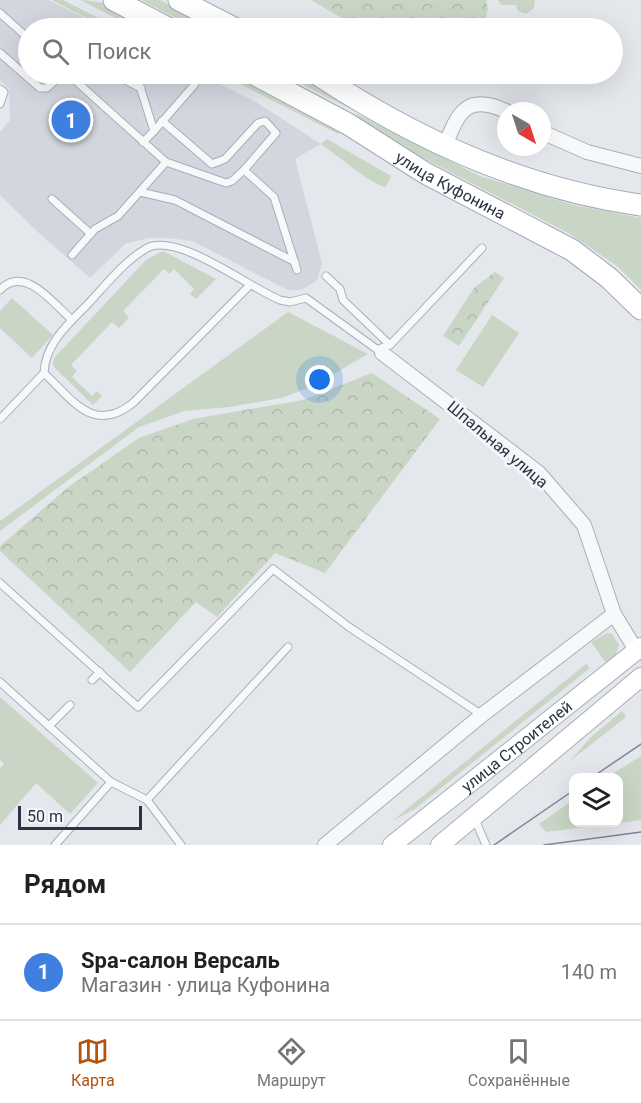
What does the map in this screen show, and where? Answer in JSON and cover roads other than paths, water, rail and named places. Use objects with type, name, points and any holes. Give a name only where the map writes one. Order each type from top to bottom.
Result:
[{"type":"main road","points":[[114,0],[144,18]]},
{"type":"main road","points":[[179,0],[214,18]]},
{"type":"main road","name":"улица Куфонина","points":[[273,84],[348,124],[425,173],[572,250],[609,278],[641,309]]},
{"type":"main road","name":"улица Куфонина","points":[[332,84],[380,115],[445,146],[536,182],[641,206]]},
{"type":"main road","name":"улица Строителей","points":[[392,845],[638,649]]},
{"type":"main road","name":"улица Строителей","points":[[440,845],[641,677]]},
{"type":"street","points":[[445,146],[452,128],[466,108],[483,103],[497,108]]},
{"type":"street","points":[[551,136],[587,152],[641,166]]},
{"type":"street","name":"Шпальная улица","points":[[383,349],[539,473],[584,525],[614,614],[638,649]]},
{"type":"street","points":[[325,845],[482,716],[614,614]]},
{"type":"lane","points":[[0,14],[18,29]]},
{"type":"lane","points":[[0,53],[18,69]]},
{"type":"lane","points":[[35,84],[40,88],[47,88],[51,84]]},
{"type":"lane","points":[[79,84],[166,162],[226,183],[232,181],[244,170],[276,133],[265,121],[258,123],[225,159],[212,164],[162,121]]},
{"type":"lane","points":[[133,84],[141,88]]},
{"type":"lane","points":[[140,84],[154,131]]},
{"type":"lane","points":[[143,142],[195,84]]},
{"type":"lane","points":[[0,89],[4,92],[0,104]]},
{"type":"lane","points":[[72,255],[100,225],[114,220],[166,162]]},
{"type":"lane","points":[[244,170],[274,197],[297,270]]},
{"type":"lane","points":[[140,192],[174,200],[295,262]]},
{"type":"lane","points":[[52,199],[91,234]]},
{"type":"lane","points":[[0,419],[44,373],[44,361],[49,348],[72,320],[133,258],[157,245],[180,247],[250,285],[290,302],[306,298],[383,349]]},
{"type":"lane","points":[[383,349],[482,248]]},
{"type":"lane","points":[[326,276],[340,290],[343,300],[383,349]]},
{"type":"lane","points":[[0,290],[7,282],[20,280],[27,283],[72,320]]},
{"type":"lane","points":[[44,373],[86,412],[100,418],[115,415],[133,404],[250,285]]},
{"type":"lane","points":[[0,583],[138,707],[273,569],[349,627],[482,716]]},
{"type":"lane","points":[[147,800],[288,647]]},
{"type":"lane","points":[[92,680],[100,672]]},
{"type":"lane","points":[[0,682],[111,782],[147,800],[179,844]]},
{"type":"lane","points":[[49,726],[70,705]]},
{"type":"lane","points":[[55,845],[111,782]]},
{"type":"lane","points":[[474,816],[486,845]]},
{"type":"tram line","points":[[598,773],[641,744]]},
{"type":"tram line","points":[[494,845],[569,793]]},
{"type":"tram line","points":[[544,845],[641,832]]},
{"type":"place","name":"Spa-салон Версаль","points":[[71,120]]}]
